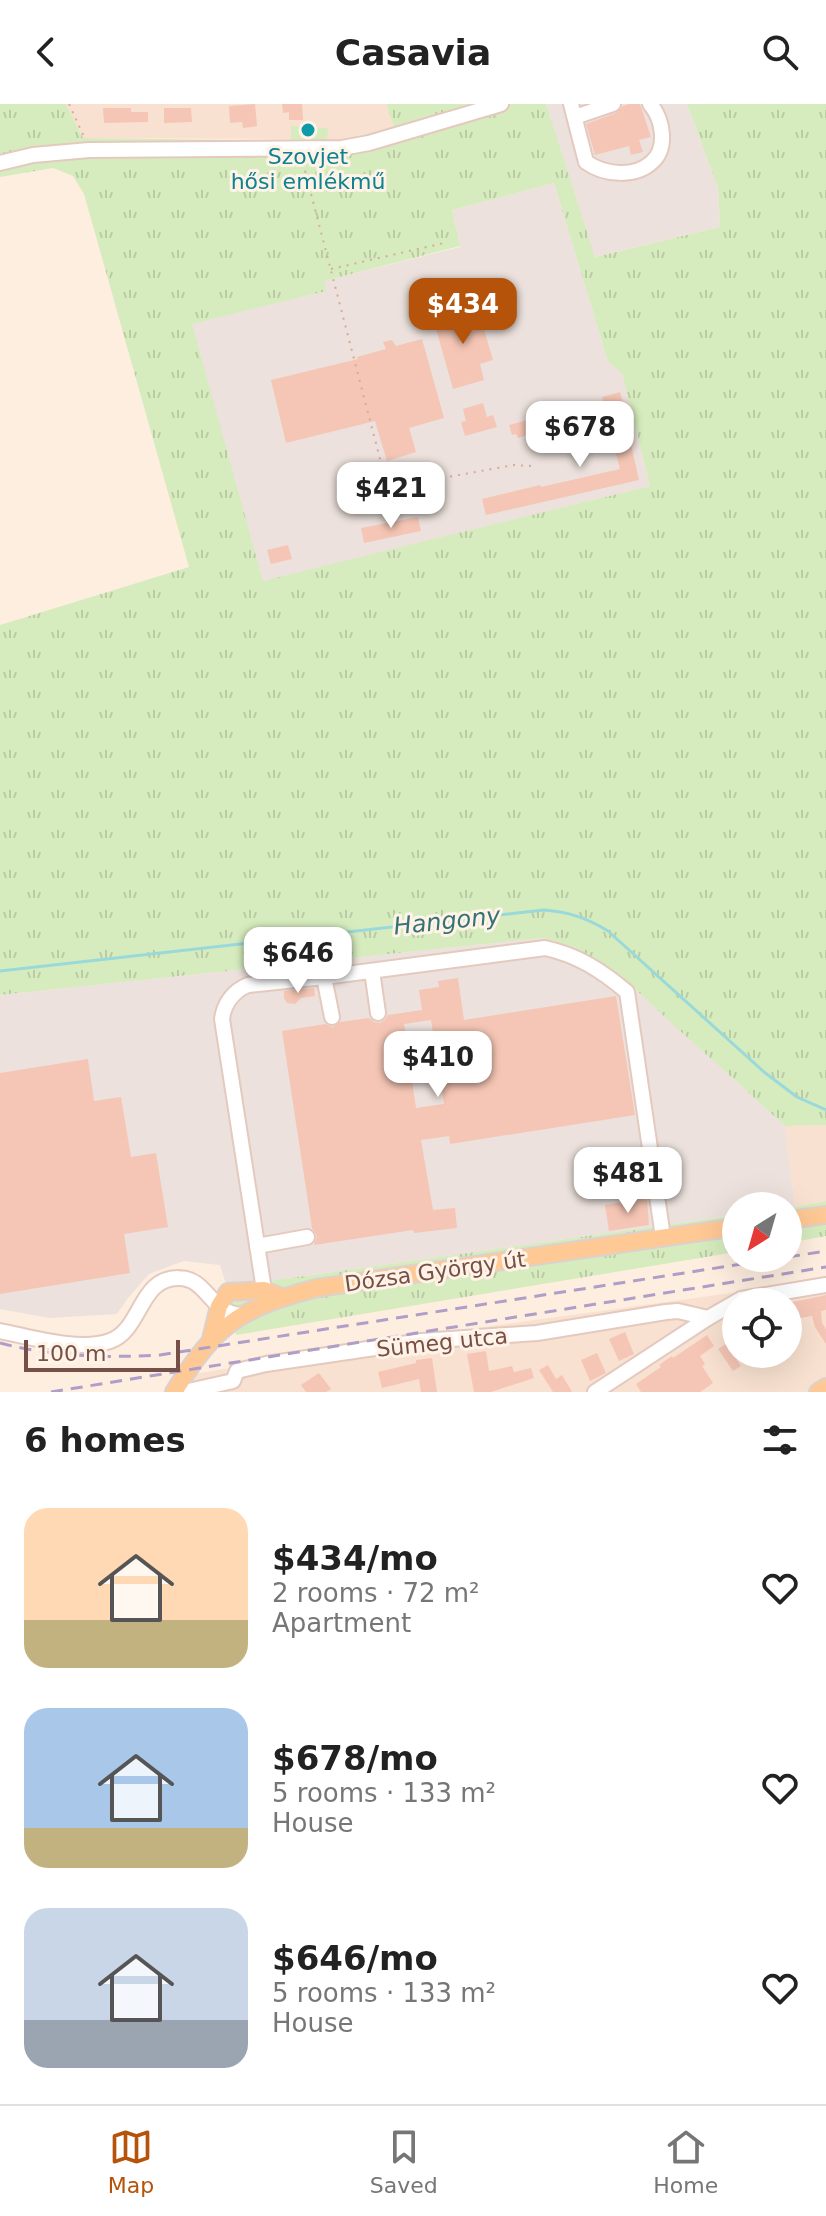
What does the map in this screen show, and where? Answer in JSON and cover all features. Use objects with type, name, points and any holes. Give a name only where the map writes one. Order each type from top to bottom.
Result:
[{"type":"main road","points":[[802,1218],[826,1215]]},
{"type":"main road","name":"Dózsa György út","points":[[174,1392],[210,1341],[240,1315],[282,1297],[317,1288],[722,1229]]},
{"type":"main road","points":[[210,1341],[223,1299],[264,1290],[282,1297]]},
{"type":"main road","points":[[818,1392],[826,1387]]},
{"type":"street","points":[[0,163],[33,155],[89,150],[342,148],[501,104]]},
{"type":"street","points":[[613,104],[573,110],[586,162],[594,168],[617,173],[644,167],[659,152],[662,133],[658,114],[650,104]]},
{"type":"street","points":[[264,1290],[222,1015],[232,997],[248,985],[545,948],[565,952],[589,964],[627,992],[663,1237]]},
{"type":"street","points":[[372,971],[378,1013]]},
{"type":"street","points":[[324,977],[332,1017]]},
{"type":"street","points":[[257,1246],[307,1237]]},
{"type":"street","points":[[0,1331],[79,1345],[105,1343],[124,1333],[151,1289],[176,1277],[196,1282],[223,1299],[229,1312],[240,1315]]},
{"type":"street","points":[[595,1392],[741,1299],[826,1285]]},
{"type":"street","name":"Sümeg utca","points":[[184,1392],[236,1387],[237,1371],[266,1364],[422,1341],[537,1333],[678,1311],[708,1318]]},
{"type":"path","points":[[69,104],[89,150]]},
{"type":"path","points":[[299,150],[385,478],[409,484],[514,465],[532,466]]},
{"type":"path","points":[[330,269],[444,243]]},
{"type":"shaded area","points":[[66,104],[386,104],[394,126],[360,138],[327,141],[327,128],[292,126],[291,139],[83,138]]},
{"type":"shaded area","points":[[546,104],[687,104],[718,188],[720,227],[594,257]]},
{"type":"shaded area","points":[[554,183],[608,362],[622,373],[650,486],[263,582],[191,324],[325,291],[323,281],[460,247],[452,210]]},
{"type":"shaded area","points":[[542,938],[569,944],[622,977],[785,1126],[793,1192],[722,1192],[722,1217],[227,1287],[220,1265],[184,1261],[149,1274],[117,1314],[49,1318],[0,1309],[0,995]]},
{"type":"shaded area","points":[[826,1125],[826,1201],[802,1206],[802,1192],[793,1192],[785,1126]]},
{"type":"shaded area","points":[[826,1280],[826,1392],[184,1392],[194,1374],[440,1333],[722,1294],[722,1368],[802,1368],[802,1288],[768,1288]]},
{"type":"green space","points":[[0,104],[66,104],[83,138],[327,141],[360,138],[394,126],[386,104],[546,104],[595,257],[720,227],[718,188],[687,104],[826,104],[826,1125],[785,1126],[617,974],[582,951],[542,938],[0,995],[0,625],[189,567],[84,194],[73,176],[53,168],[0,177]],"holes":[[[554,183],[608,362],[622,373],[650,486],[263,581],[192,324],[326,291],[324,281],[460,246],[452,210]]]},
{"type":"green space","points":[[291,126],[328,128],[327,141],[291,139]]},
{"type":"green space","points":[[826,1201],[826,1236],[802,1240],[802,1205]]},
{"type":"green space","points":[[722,1217],[722,1254],[236,1335],[227,1287]]},
{"type":"building","points":[[255,104],[257,126],[243,128],[242,122],[230,123],[229,106]]},
{"type":"building","points":[[282,104],[302,104],[303,120],[289,120],[289,112],[283,113]]},
{"type":"building","points":[[629,104],[640,104],[651,137],[639,140],[643,152],[631,155],[629,146],[595,155],[586,124],[616,113]]},
{"type":"building","points":[[103,108],[131,108],[131,112],[148,112],[148,122],[104,123]]},
{"type":"building","points":[[164,108],[191,108],[192,122],[164,123]]},
{"type":"building","points":[[477,306],[493,360],[480,364],[484,380],[453,389],[433,318]]},
{"type":"building","points":[[422,339],[444,418],[409,428],[416,452],[387,461],[375,421],[286,443],[271,380],[358,359],[386,349],[383,342],[392,340],[396,346]]},
{"type":"building","points":[[620,392],[633,440],[630,440],[639,480],[486,515],[482,499],[620,469],[602,397]]},
{"type":"building","points":[[483,403],[487,417],[493,415],[497,427],[465,436],[461,422],[466,421],[463,409]]},
{"type":"building","points":[[528,420],[531,429],[527,431],[528,435],[518,438],[516,434],[512,435],[509,425]]},
{"type":"building","points":[[418,517],[421,531],[364,543],[361,528]]},
{"type":"building","points":[[288,545],[292,559],[271,564],[267,550]]},
{"type":"building","points":[[458,978],[464,1020],[616,996],[635,1115],[450,1144],[449,1136],[421,1140],[433,1210],[455,1208],[457,1228],[414,1233],[413,1230],[314,1245],[317,1236],[312,1228],[282,1031],[325,1024],[333,1027],[340,1022],[369,1018],[380,1023],[388,1015],[422,1010],[419,990],[439,987],[438,981]],"holes":[[[431,1020],[444,1104],[416,1108],[404,1024]]]},
{"type":"building","points":[[314,988],[315,996],[301,998],[295,1004],[287,1003],[284,998],[284,991]]},
{"type":"building","points":[[88,1059],[94,1101],[121,1097],[131,1157],[156,1153],[168,1227],[124,1234],[130,1273],[0,1294],[0,1073]]},
{"type":"building","points":[[647,1198],[649,1225],[609,1231],[605,1205]]},
{"type":"building","points":[[826,1295],[826,1310],[821,1311],[826,1344],[812,1316],[802,1318],[802,1300]]},
{"type":"building","points":[[625,1332],[634,1354],[619,1361],[609,1339]]},
{"type":"building","points":[[707,1335],[714,1346],[700,1356],[705,1364],[702,1366],[713,1383],[700,1392],[641,1392],[636,1384],[672,1356]]},
{"type":"building","points":[[486,1351],[489,1371],[512,1366],[514,1372],[531,1368],[534,1378],[491,1392],[474,1392],[467,1354]]},
{"type":"building","points":[[597,1353],[606,1373],[590,1381],[581,1360]]},
{"type":"building","points":[[432,1358],[437,1392],[421,1392],[419,1379],[382,1388],[378,1372]]},
{"type":"building","points":[[548,1365],[556,1379],[562,1375],[572,1392],[553,1392],[539,1370]]},
{"type":"building","points":[[319,1373],[331,1389],[306,1392],[301,1385]]},
{"type":"waterway","name":"Hangony","points":[[0,971],[544,910],[562,912],[608,931],[764,1072],[797,1097],[826,1110]]},
{"type":"railway","points":[[802,1255],[826,1251]]},
{"type":"railway","points":[[0,1343],[79,1355],[160,1355],[722,1267]]},
{"type":"railway","points":[[51,1392],[826,1267]]},
{"type":"place","name":"Szovjet hősi emlékmű","points":[[308,130]]}]
